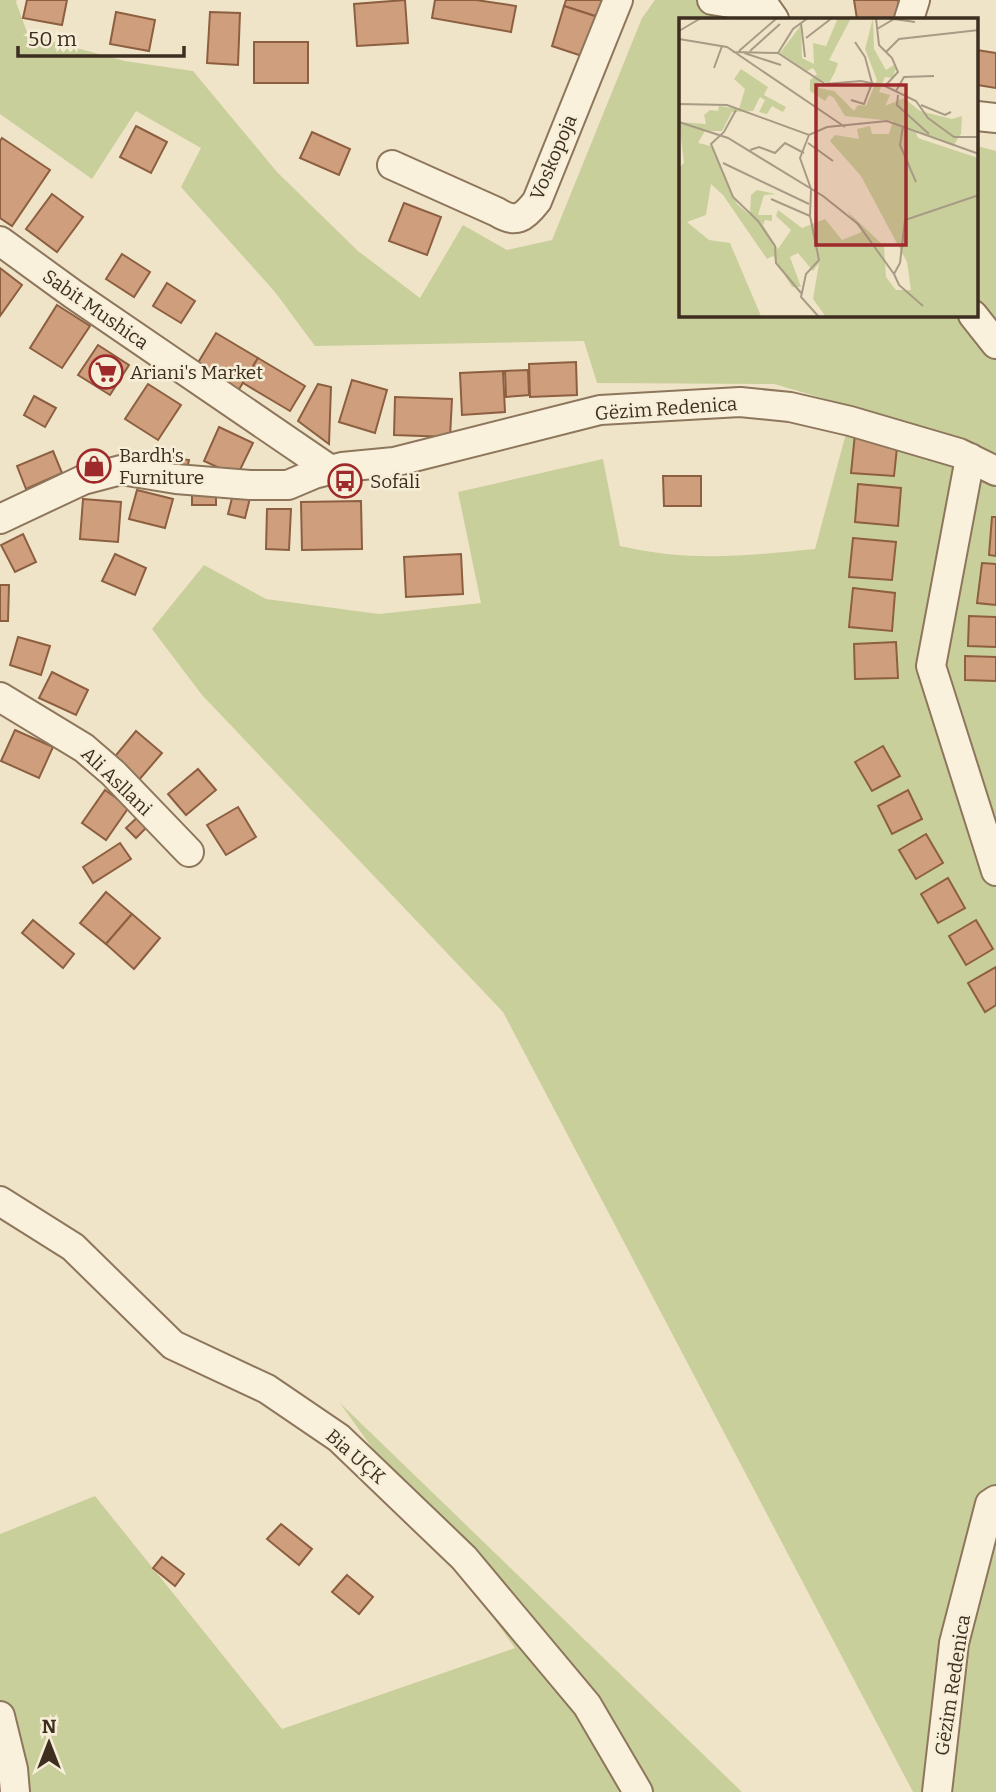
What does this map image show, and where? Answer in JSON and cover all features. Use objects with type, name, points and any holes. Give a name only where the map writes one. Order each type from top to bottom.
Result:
[{"type":"street","name":"Voskopoja","points":[[391,165],[508,219],[519,218],[529,211],[537,201],[618,0]]},
{"type":"street","points":[[712,0],[771,10]]},
{"type":"street","points":[[909,18],[915,0]]},
{"type":"street","points":[[978,116],[996,118]]},
{"type":"street","name":"Sabit Mushica","points":[[0,241],[332,471]]},
{"type":"street","points":[[975,317],[996,344]]},
{"type":"street","name":"Gëzim Redenica","points":[[0,519],[83,480],[121,470],[176,479],[289,485],[314,474],[342,467],[394,462],[600,410],[740,402],[790,407],[850,421],[959,453],[996,471]]},
{"type":"street","points":[[970,458],[931,666],[996,871]]},
{"type":"street","name":"Ali Asllani","points":[[0,697],[84,748],[113,773],[189,852]]},
{"type":"street","name":"Bia UÇK","points":[[0,1201],[74,1247],[173,1345],[267,1389],[340,1438],[464,1558],[587,1705],[638,1792]]},
{"type":"street","name":"Gëzim Redenica","points":[[937,1792],[954,1643],[990,1504],[996,1500]]},
{"type":"street","points":[[0,1716],[13,1769],[15,1792]]},
{"type":"green space","points":[[0,0],[17,0],[28,35],[125,61],[193,71],[277,172],[358,251],[420,298],[463,225],[507,250],[552,240],[642,18],[655,0],[725,0],[718,18],[679,18],[679,317],[978,317],[978,146],[996,151],[996,1792],[913,1792],[503,1012],[202,695],[152,629],[204,565],[266,599],[379,614],[481,603],[458,492],[603,459],[620,546],[694,556],[815,549],[853,407],[774,384],[597,383],[584,341],[315,346],[275,292],[181,187],[201,148],[136,111],[92,179],[0,114]]},
{"type":"green space","points":[[340,1403],[742,1792],[0,1792],[0,1534],[95,1496],[282,1729],[515,1648]]},
{"type":"building","points":[[27,0],[67,0],[62,25],[23,18]]},
{"type":"building","points":[[405,0],[408,43],[357,46],[354,4]]},
{"type":"building","points":[[435,0],[476,0],[516,6],[511,32],[432,18]]},
{"type":"building","points":[[566,0],[607,0],[601,18],[564,6]]},
{"type":"building","points":[[854,0],[898,0],[901,18],[857,18]]},
{"type":"building","points":[[564,6],[601,18],[588,58],[552,46]]},
{"type":"building","points":[[116,12],[155,20],[149,51],[110,44]]},
{"type":"building","points":[[210,12],[240,13],[238,65],[207,63]]},
{"type":"building","points":[[254,42],[308,42],[308,83],[254,83]]},
{"type":"building","points":[[978,50],[996,53],[996,88],[978,85]]},
{"type":"building","points":[[136,126],[167,142],[151,173],[120,157]]},
{"type":"building","points":[[312,132],[350,149],[339,175],[300,158]]},
{"type":"building","points":[[2,138],[50,170],[12,226],[0,218]]},
{"type":"building","points":[[52,194],[83,217],[57,252],[26,229]]},
{"type":"building","points":[[404,203],[441,217],[427,255],[389,241]]},
{"type":"building","points":[[122,254],[150,272],[134,297],[106,279]]},
{"type":"building","points":[[0,268],[22,285],[0,316]]},
{"type":"building","points":[[167,283],[195,301],[181,323],[153,306]]},
{"type":"building","points":[[57,305],[90,326],[62,368],[30,348]]},
{"type":"building","points":[[216,333],[258,358],[238,391],[196,366]]},
{"type":"building","points":[[98,345],[129,365],[110,395],[78,375]]},
{"type":"building","points":[[258,358],[305,386],[290,411],[243,383]]},
{"type":"building","points":[[576,362],[577,395],[530,397],[529,364]]},
{"type":"building","points":[[528,370],[529,395],[506,397],[505,371]]},
{"type":"building","points":[[503,371],[505,412],[462,415],[460,373]]},
{"type":"building","points":[[352,380],[387,390],[375,433],[339,422]]},
{"type":"building","points":[[148,384],[181,405],[158,440],[125,419]]},
{"type":"building","points":[[318,384],[331,387],[329,444],[298,421]]},
{"type":"building","points":[[34,396],[56,408],[45,427],[24,415]]},
{"type":"building","points":[[395,397],[452,399],[450,437],[394,435]]},
{"type":"building","points":[[219,427],[253,443],[237,476],[204,461]]},
{"type":"building","points":[[855,434],[898,438],[894,476],[851,473]]},
{"type":"building","points":[[53,451],[62,473],[26,489],[17,466]]},
{"type":"building","points":[[161,456],[189,460],[187,469],[160,465]]},
{"type":"building","points":[[663,476],[701,476],[701,506],[664,506]]},
{"type":"building","points":[[858,484],[901,488],[898,526],[855,522]]},
{"type":"building","points":[[137,490],[173,499],[165,528],[129,519]]},
{"type":"building","points":[[192,492],[216,492],[216,505],[192,505]]},
{"type":"building","points":[[233,494],[250,498],[245,518],[228,514]]},
{"type":"building","points":[[83,499],[121,502],[118,542],[80,539]]},
{"type":"building","points":[[361,501],[362,549],[302,550],[301,502]]},
{"type":"building","points":[[267,509],[291,509],[289,550],[266,549]]},
{"type":"building","points":[[992,517],[996,517],[996,556],[989,555]]},
{"type":"building","points":[[23,534],[36,562],[15,572],[1,545]]},
{"type":"building","points":[[853,538],[896,542],[892,580],[849,577]]},
{"type":"building","points":[[115,554],[146,568],[135,595],[102,581]]},
{"type":"building","points":[[461,554],[463,594],[406,597],[404,557]]},
{"type":"building","points":[[982,563],[996,564],[996,605],[977,603]]},
{"type":"building","points":[[0,585],[9,585],[8,621],[0,621]]},
{"type":"building","points":[[853,588],[895,593],[892,631],[849,627]]},
{"type":"building","points":[[969,616],[996,617],[996,647],[968,646]]},
{"type":"building","points":[[18,637],[50,646],[41,675],[10,665]]},
{"type":"building","points":[[896,642],[898,678],[855,679],[854,644]]},
{"type":"building","points":[[965,656],[996,657],[996,681],[965,680]]},
{"type":"building","points":[[52,672],[88,690],[76,715],[39,698]]},
{"type":"building","points":[[15,730],[53,747],[39,778],[1,761]]},
{"type":"building","points":[[136,731],[162,753],[138,781],[112,760]]},
{"type":"building","points":[[883,746],[900,776],[872,791],[855,762]]},
{"type":"building","points":[[198,769],[216,790],[186,815],[168,794]]},
{"type":"building","points":[[105,790],[129,807],[106,840],[82,823]]},
{"type":"building","points":[[908,790],[922,819],[892,834],[878,806]]},
{"type":"building","points":[[238,807],[256,837],[226,855],[207,825]]},
{"type":"building","points":[[141,814],[150,824],[136,838],[126,828]]},
{"type":"building","points":[[926,834],[943,863],[916,879],[899,850]]},
{"type":"building","points":[[120,843],[131,859],[93,883],[83,867]]},
{"type":"building","points":[[948,878],[965,908],[938,923],[921,894]]},
{"type":"building","points":[[106,892],[132,914],[106,944],[80,923]]},
{"type":"building","points":[[132,914],[160,938],[134,969],[106,944]]},
{"type":"building","points":[[33,920],[74,954],[63,968],[22,933]]},
{"type":"building","points":[[976,920],[993,949],[966,965],[949,936]]},
{"type":"building","points":[[996,967],[996,1005],[985,1012],[968,983]]},
{"type":"building","points":[[281,1524],[312,1549],[299,1565],[267,1539]]},
{"type":"building","points":[[162,1557],[184,1574],[175,1586],[153,1568]]},
{"type":"building","points":[[347,1575],[373,1597],[359,1614],[332,1592]]},
{"type":"place","name":"Ariani's Market","points":[[106,372]]},
{"type":"place","name":"Bardh's Furniture","points":[[94,466]]},
{"type":"place","name":"Sofali","points":[[345,481]]}]
